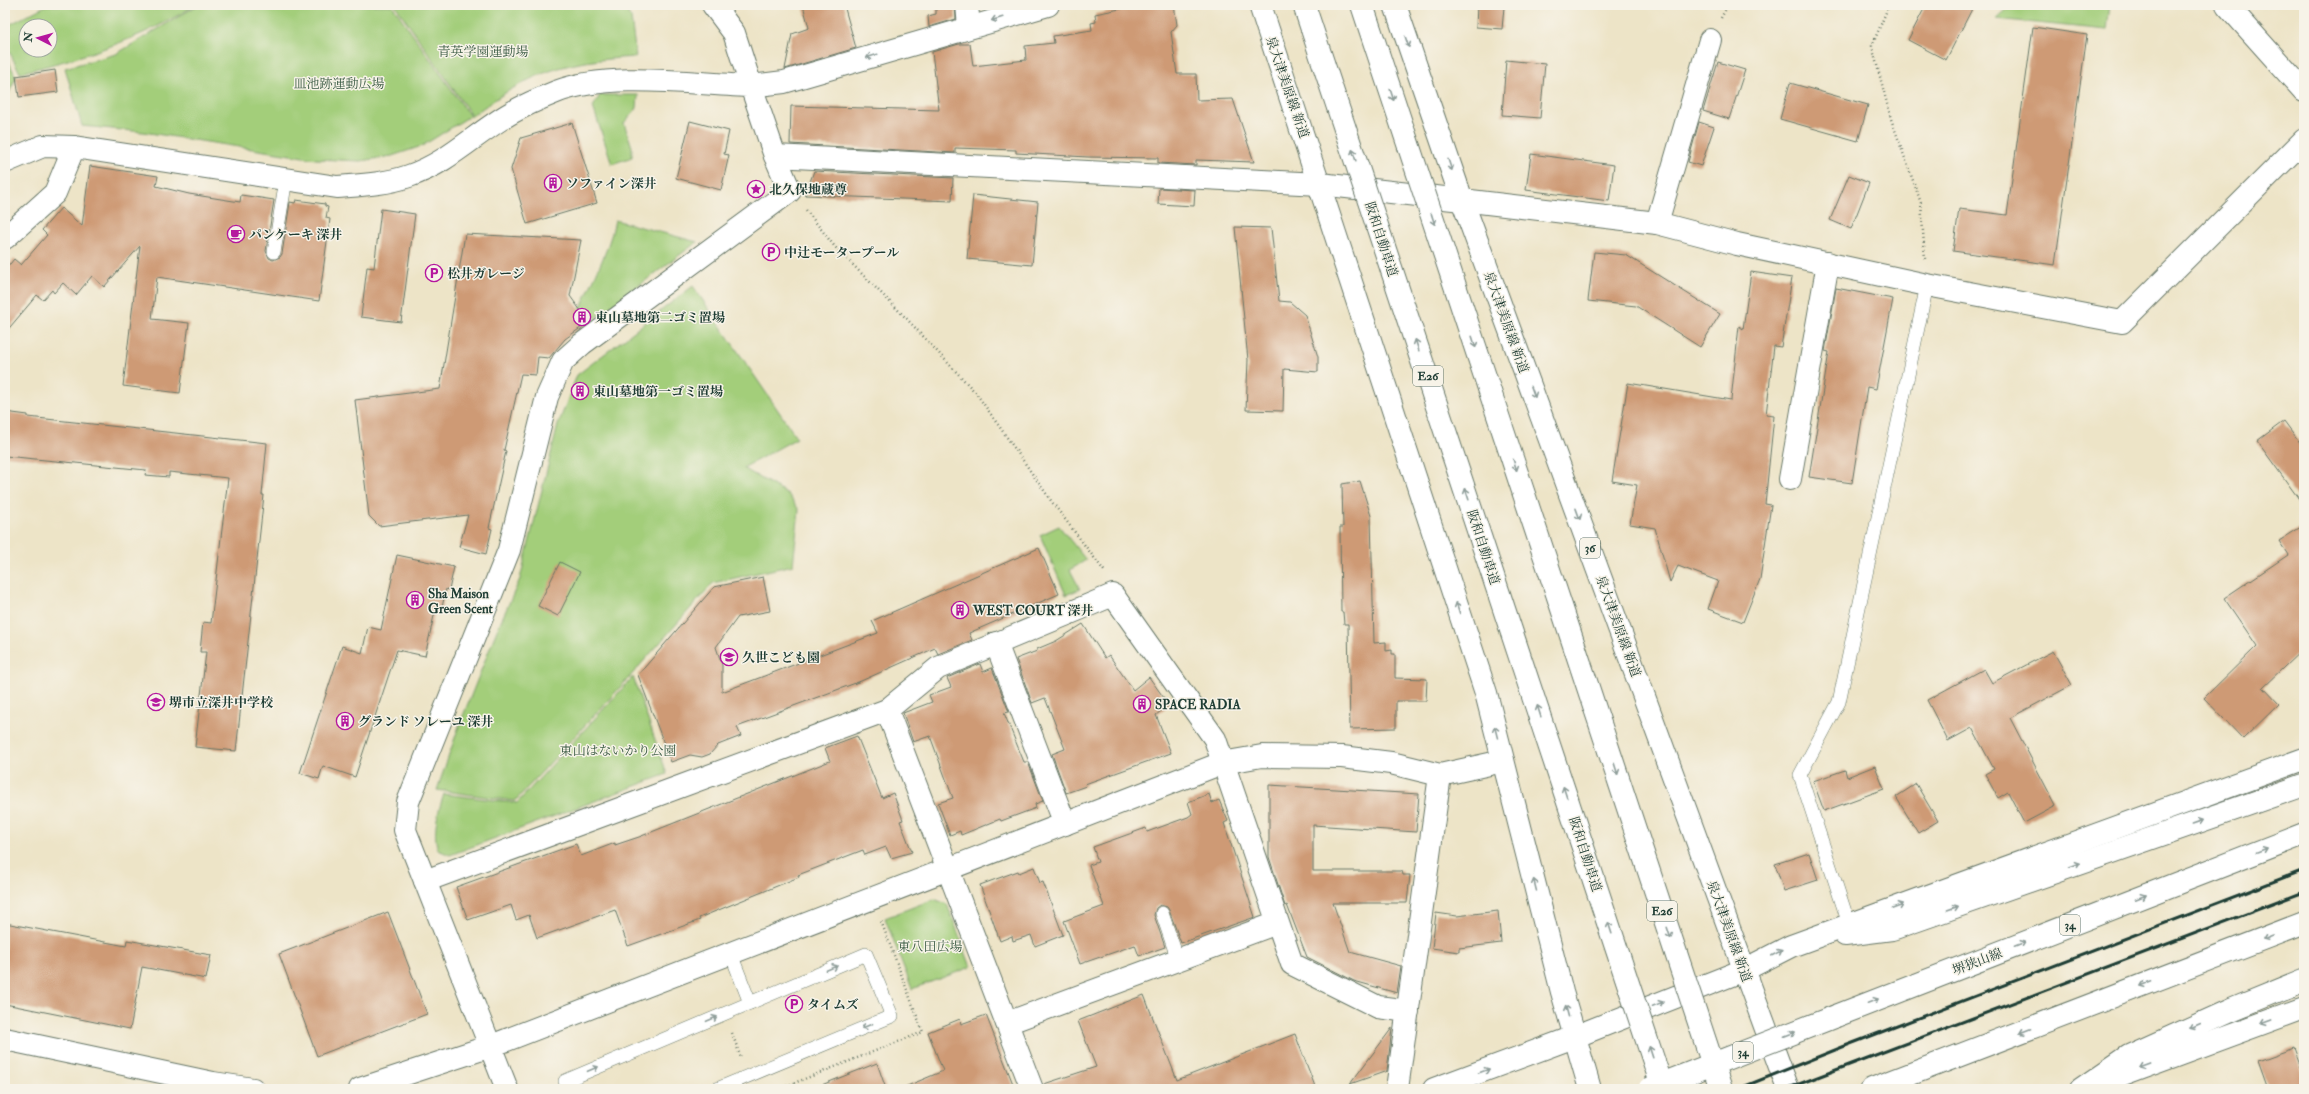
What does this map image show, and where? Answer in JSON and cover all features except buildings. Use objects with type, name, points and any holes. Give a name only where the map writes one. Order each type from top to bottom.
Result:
[{"type":"main road","points":[[507,1089],[405,830],[408,802],[509,550],[547,397],[563,361],[582,344],[790,191],[775,156],[734,33],[713,5]]},
{"type":"main road","points":[[967,5],[969,27]]},
{"type":"main road","points":[[5,162],[43,146],[74,146],[337,187],[372,185],[408,176],[444,160],[512,112],[556,92],[584,84],[634,81],[751,86],[784,82],[1048,5]]},
{"type":"main road","name":"泉大津美原線 新道","points":[[1260,5],[1486,693],[1574,1037],[1590,1089]]},
{"type":"main road","name":"阪和自動車道","points":[[1304,5],[1663,1089]]},
{"type":"main road","name":"E26","points":[[1362,5],[1721,1089]]},
{"type":"main road","name":"泉大津美原線 新道","points":[[1395,5],[1462,200],[1788,1089]]},
{"type":"main road","points":[[2227,5],[2304,91]]},
{"type":"main road","points":[[1657,223],[1710,40]]},
{"type":"main road","points":[[775,156],[1320,184],[1657,223],[1737,244],[1828,264],[1927,285],[2122,322],[2304,140]]},
{"type":"main road","points":[[5,238],[55,193],[74,146]]},
{"type":"main road","points":[[1790,479],[1828,264]]},
{"type":"main road","points":[[425,881],[887,710],[938,668],[1113,595],[1215,739],[1277,924],[1292,964],[1378,1007],[1408,1012]]},
{"type":"main road","points":[[996,643],[1065,824]]},
{"type":"main road","points":[[887,710],[1032,1089]]},
{"type":"main road","points":[[360,1089],[491,1046],[1222,763],[1262,756],[1342,757],[1391,763],[1440,775],[1503,761]]},
{"type":"main road","points":[[1434,1089],[1574,1037],[1744,970],[1806,940],[2304,759]]},
{"type":"main road","points":[[1397,1089],[1440,775]]},
{"type":"main road","points":[[1806,940],[1892,929],[2304,784]]},
{"type":"main road","name":"堺狭山線","points":[[1649,1089],[2304,834]]},
{"type":"main road","points":[[1006,1022],[1277,924]]},
{"type":"main road","points":[[1872,1089],[2304,924]]},
{"type":"main road","points":[[2082,1089],[2129,1056],[2231,1010],[2304,980]]},
{"type":"main road","points":[[2082,1089],[2304,1008]]},
{"type":"main road","points":[[5,1039],[213,1083],[254,1089]]},
{"type":"lane","points":[[274,252],[286,179]]},
{"type":"lane","points":[[1849,924],[1800,775],[1839,702],[1927,285]]},
{"type":"lane","points":[[1162,913],[1178,960]]},
{"type":"lane","points":[[731,954],[750,1002]]},
{"type":"lane","points":[[568,1089],[565,1081],[866,954],[892,1016],[717,1089]]},
{"type":"path","points":[[1889,5],[1872,46],[1891,119],[1922,203],[1927,285]]},
{"type":"path","points":[[790,191],[835,247],[906,318],[976,393],[1052,502],[1104,570],[1113,595]]},
{"type":"path","points":[[779,1089],[923,1032],[878,916]]},
{"type":"path","points":[[726,1013],[747,1076]]},
{"type":"green space","points":[[47,5],[195,5],[154,28],[132,38],[66,61],[20,73],[5,43],[5,27],[18,20],[18,58],[58,58],[58,18],[22,18]]},
{"type":"green space","name":"皿池跡運動広場","points":[[198,5],[392,5],[470,116],[422,146],[392,156],[361,161],[316,159],[143,132],[82,126],[65,68],[116,54]]},
{"type":"green space","name":"青英学園運動場","points":[[395,5],[623,5],[631,18],[636,57],[587,62],[548,72],[530,79],[512,89],[472,116]]},
{"type":"green space","points":[[2012,5],[2110,5],[2107,30],[1996,19]]},
{"type":"green space","points":[[5,54],[16,77],[9,93],[5,93]]},
{"type":"green space","points":[[600,95],[638,95],[637,108],[624,123],[632,147],[632,157],[612,164],[593,107]]},
{"type":"green space","points":[[615,220],[697,242],[577,332],[574,328],[607,248]]},
{"type":"green space","points":[[693,286],[797,438],[743,468],[788,494],[799,510],[793,565],[713,583],[626,681],[515,801],[437,790],[459,726],[497,630],[520,579],[558,425],[577,375]]},
{"type":"green space","points":[[1059,526],[1086,560],[1070,570],[1080,589],[1066,595],[1040,535]]},
{"type":"green space","name":"東山はないかり公園","points":[[633,677],[667,774],[450,855],[438,850],[436,843],[436,829],[444,794],[517,803]]},
{"type":"green space","name":"東八田広場","points":[[934,899],[947,904],[971,967],[912,989],[885,918]]},
{"type":"railway","points":[[1738,1089],[1845,1046],[2304,870]]},
{"type":"railway","points":[[1786,1089],[2304,892]]},
{"type":"place","name":"ソファイン深井","points":[[553,183]]},
{"type":"place","name":"北久保地蔵尊","points":[[756,189]]},
{"type":"place","name":"パンケーキ 深井","points":[[236,234]]},
{"type":"place","name":"中辻モータープール","points":[[771,252]]},
{"type":"place","name":"松井ガレージ","points":[[434,273]]},
{"type":"place","name":"東山墓地第二ゴミ置場","points":[[582,317]]},
{"type":"place","name":"東山墓地第一ゴミ置場","points":[[580,391]]},
{"type":"place","name":"Sha Maison Green Scent","points":[[415,600]]},
{"type":"place","name":"WEST COURT 深井","points":[[960,610]]},
{"type":"place","name":"久世こども園","points":[[729,657]]},
{"type":"place","name":"堺市立深井中学校","points":[[156,702]]},
{"type":"place","name":"SPACE RADIA","points":[[1142,704]]},
{"type":"place","name":"グランド ソレーユ 深井","points":[[345,721]]},
{"type":"place","name":"タイムズ","points":[[794,1004]]}]
